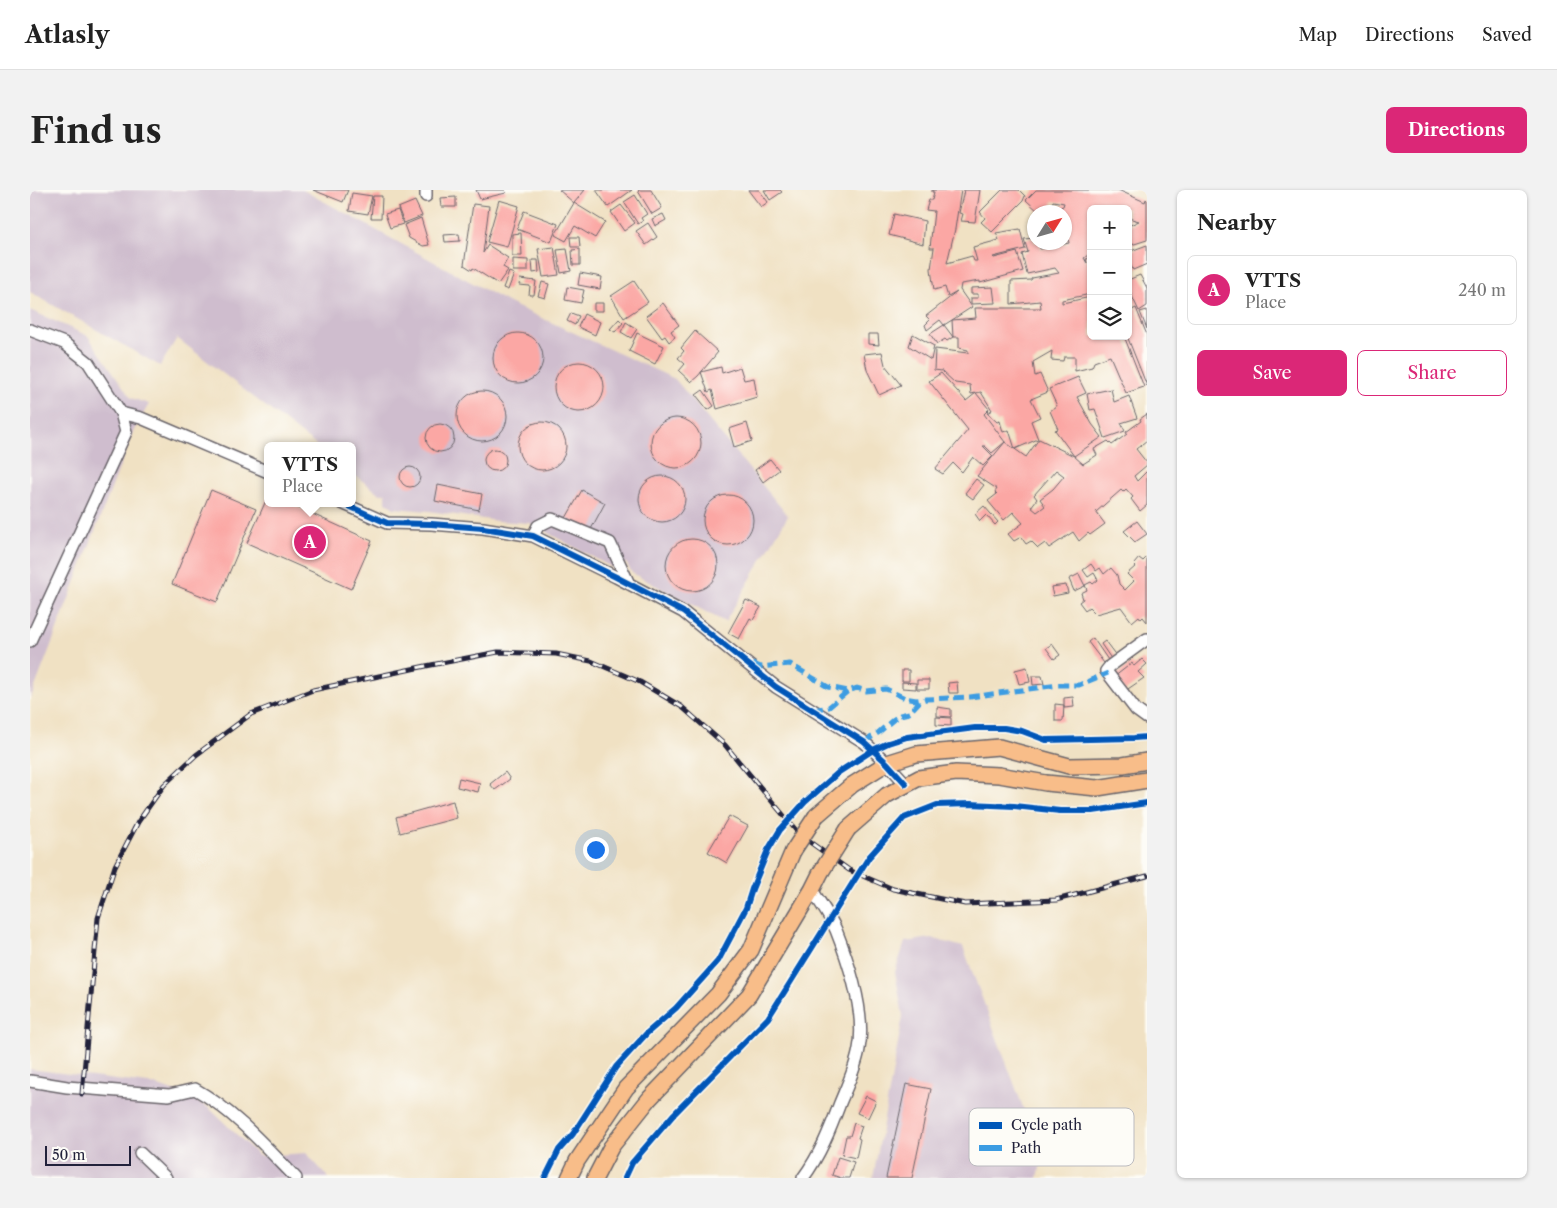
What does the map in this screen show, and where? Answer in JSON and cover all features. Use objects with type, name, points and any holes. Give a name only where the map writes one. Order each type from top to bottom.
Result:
[{"type":"main road","points":[[569,1178],[576,1161],[626,1088],[718,994],[751,950],[793,851],[816,816],[852,785],[888,762],[916,754],[999,747],[1069,766],[1123,765],[1147,761]]},
{"type":"main road","points":[[595,1178],[610,1147],[650,1098],[749,995],[848,829],[887,795],[919,778],[956,773],[999,775],[1046,783],[1097,788],[1147,780]]},
{"type":"street","points":[[30,330],[64,343],[88,362],[121,413],[126,432],[30,641]]},
{"type":"street","points":[[121,413],[141,418],[264,470]]},
{"type":"street","points":[[351,507],[387,523],[483,528],[533,536],[683,612],[776,687],[864,742],[888,762],[906,784]]},
{"type":"street","points":[[533,536],[538,526],[552,520],[610,543],[629,584]]},
{"type":"street","points":[[1147,639],[1106,671],[1136,710],[1147,718]]},
{"type":"street","points":[[803,1178],[815,1161],[832,1126],[848,1085],[859,1049],[861,1024],[853,980],[835,928],[812,890]]},
{"type":"street","points":[[30,1081],[169,1096],[195,1089],[213,1099],[228,1112],[296,1178]]},
{"type":"street","points":[[140,1153],[166,1178]]},
{"type":"shaded area","points":[[30,190],[303,190],[511,304],[675,379],[788,516],[725,622],[632,573],[626,563],[613,568],[548,533],[546,530],[529,523],[497,521],[394,508],[386,502],[386,493],[380,494],[356,476],[356,442],[312,442],[177,338],[160,366],[30,292]]},
{"type":"shaded area","points":[[30,310],[88,336],[131,398],[149,404],[133,432],[30,700]]},
{"type":"shaded area","points":[[931,938],[963,947],[1023,1108],[969,1108],[969,1166],[1040,1166],[1038,1178],[873,1178],[903,1016],[895,972],[905,942]]},
{"type":"shaded area","points":[[30,1069],[156,1085],[189,1097],[209,1108],[259,1156],[306,1153],[329,1178],[30,1178]]},
{"type":"building","points":[[313,190],[348,190],[343,202]]},
{"type":"building","points":[[476,190],[505,190],[506,193],[480,199]]},
{"type":"building","points":[[559,190],[585,190],[574,203]]},
{"type":"building","points":[[596,190],[632,190],[608,207]]},
{"type":"building","points":[[639,190],[651,190],[662,208],[652,214]]},
{"type":"building","points":[[748,190],[759,190],[768,202],[761,207]]},
{"type":"building","points":[[764,190],[780,190],[782,192],[770,200]]},
{"type":"building","points":[[932,190],[961,190],[947,263],[972,256],[974,261],[977,261],[973,247],[999,240],[996,233],[1020,229],[1025,249],[993,257],[1017,252],[1023,271],[980,283],[980,281],[961,284],[960,290],[972,307],[944,325],[940,320],[927,330],[925,325],[930,320],[926,316],[957,292],[948,297],[945,287],[934,290],[931,269],[934,248],[930,248],[934,211],[926,210],[929,200],[932,200],[934,192]]},
{"type":"building","points":[[964,190],[980,190],[975,222],[961,221],[963,214],[959,213]]},
{"type":"building","points":[[1002,190],[1019,190],[1025,196],[1023,201],[992,232],[981,222],[985,218],[980,212]]},
{"type":"building","points":[[1036,190],[1118,190],[1145,202],[1147,200],[1147,240],[1132,245],[1132,224],[1139,221],[1132,219],[1132,205],[1087,205],[1087,256],[1084,258],[1087,263],[1087,295],[1062,300],[1062,303],[1087,298],[1087,340],[1126,340],[1144,387],[1126,393],[1110,356],[1094,362],[1092,367],[1075,371],[1075,357],[1064,357],[1063,361],[1051,360],[1052,351],[1033,362],[1035,376],[1040,374],[1048,392],[1031,399],[1040,417],[1031,421],[1038,439],[1015,449],[1009,430],[1003,432],[1000,421],[997,422],[987,413],[992,410],[981,392],[971,394],[970,385],[955,383],[942,371],[934,370],[935,349],[968,353],[968,350],[959,348],[959,337],[953,337],[952,320],[976,318],[975,308],[1041,308],[1040,301],[1011,304],[1011,281],[1031,280],[1032,278],[1059,273],[1055,268],[1027,274],[1022,254],[1028,252],[1027,250],[1072,250],[1072,205],[1063,205],[1064,203],[1053,201],[1052,205],[1031,205],[1026,200]]},
{"type":"building","points":[[352,193],[372,196],[368,214],[349,211]]},
{"type":"building","points":[[635,195],[647,214],[641,218],[643,221],[638,224],[624,202]]},
{"type":"building","points":[[373,196],[382,196],[381,218],[371,218]]},
{"type":"building","points":[[456,197],[456,207],[441,207],[440,198]]},
{"type":"building","points":[[499,200],[519,206],[507,247],[487,242]]},
{"type":"building","points":[[415,201],[422,216],[404,223],[398,208]]},
{"type":"building","points":[[574,203],[605,222],[595,238],[575,226],[566,241],[555,235]]},
{"type":"building","points":[[473,204],[489,206],[483,253],[488,245],[508,258],[503,267],[508,270],[498,284],[473,268],[472,270],[464,265]]},
{"type":"building","points":[[621,205],[635,223],[624,231],[611,212]]},
{"type":"building","points":[[398,210],[403,224],[390,228],[385,214]]},
{"type":"building","points":[[524,211],[558,224],[551,242],[517,229]]},
{"type":"building","points":[[663,214],[666,220],[655,226],[652,219]]},
{"type":"building","points":[[894,214],[925,221],[923,244],[889,235]]},
{"type":"building","points":[[421,218],[429,245],[423,246],[409,238],[404,225]]},
{"type":"building","points":[[648,223],[657,237],[646,245],[636,231]]},
{"type":"building","points":[[521,233],[522,256],[512,256],[512,234]]},
{"type":"building","points":[[459,234],[460,241],[445,242],[444,235]]},
{"type":"building","points":[[570,237],[579,237],[580,247],[571,247]]},
{"type":"building","points":[[1147,245],[1147,264],[1133,270],[1132,251]]},
{"type":"building","points":[[554,247],[559,275],[543,277],[538,249]]},
{"type":"building","points":[[567,249],[571,271],[561,273],[557,250]]},
{"type":"building","points":[[580,249],[580,265],[573,265],[572,250]]},
{"type":"building","points":[[513,259],[528,260],[528,271],[513,271]]},
{"type":"building","points":[[532,260],[538,260],[539,272],[533,273]]},
{"type":"building","points":[[509,272],[514,274],[508,290],[503,288]]},
{"type":"building","points":[[580,273],[602,277],[600,289],[578,285]]},
{"type":"building","points":[[1140,275],[1147,288],[1147,306],[1139,311],[1132,296],[1132,278]]},
{"type":"building","points":[[520,279],[536,281],[534,295],[529,295],[530,286],[519,285]]},
{"type":"building","points":[[634,281],[648,302],[624,318],[611,296]]},
{"type":"building","points":[[542,282],[549,284],[545,298],[538,296]]},
{"type":"building","points":[[567,287],[584,290],[581,303],[565,300]]},
{"type":"building","points":[[993,287],[995,303],[971,304],[971,298],[978,298],[978,294],[971,294],[971,288]]},
{"type":"building","points":[[594,303],[603,303],[603,311],[594,311]]},
{"type":"building","points":[[663,303],[679,325],[671,331],[675,337],[669,342],[665,336],[662,338],[646,316]]},
{"type":"building","points":[[1136,308],[1147,335],[1147,386],[1129,340],[1132,340],[1132,310]]},
{"type":"building","points":[[1147,310],[1147,329],[1140,312]]},
{"type":"building","points":[[571,313],[579,316],[575,325],[567,321]]},
{"type":"building","points":[[584,314],[600,322],[595,335],[578,327]]},
{"type":"building","points":[[619,319],[623,323],[615,332],[610,329]]},
{"type":"building","points":[[626,322],[637,329],[631,338],[621,332]]},
{"type":"building","points":[[944,325],[953,337],[937,344],[930,334]]},
{"type":"building","points":[[695,331],[718,352],[691,382],[679,371],[685,364],[678,358],[684,351],[681,348]]},
{"type":"building","points":[[518,333],[527,335],[538,344],[543,358],[541,367],[532,378],[518,383],[509,381],[498,372],[493,358],[495,349],[504,338]]},
{"type":"building","points":[[637,333],[664,346],[655,364],[629,351]]},
{"type":"building","points":[[868,334],[878,334],[879,345],[868,344]]},
{"type":"building","points":[[913,334],[934,346],[931,360],[909,346]]},
{"type":"building","points":[[882,352],[885,365],[901,385],[879,395],[867,370],[864,354]]},
{"type":"building","points":[[579,362],[588,364],[599,373],[604,387],[602,396],[593,407],[579,412],[570,410],[559,401],[554,387],[556,378],[565,367]]},
{"type":"building","points":[[721,367],[722,373],[740,367],[744,380],[754,378],[757,397],[717,409],[712,390],[708,392],[701,372]]},
{"type":"building","points":[[941,373],[966,401],[976,393],[989,409],[984,414],[1005,442],[992,453],[983,446],[993,456],[983,466],[973,457],[962,472],[953,463],[943,474],[935,469],[968,430],[929,381]]},
{"type":"building","points":[[1078,377],[1086,393],[1077,397],[1092,424],[1102,437],[1074,456],[1055,430],[1058,429],[1050,411],[1057,406],[1049,389]]},
{"type":"building","points":[[1111,389],[1114,402],[1129,396],[1137,418],[1121,423],[1125,431],[1105,438],[1095,409],[1090,410],[1087,394]]},
{"type":"building","points":[[703,390],[714,406],[708,410],[696,395]]},
{"type":"building","points":[[482,391],[491,393],[502,402],[507,416],[505,425],[496,436],[482,441],[473,439],[462,430],[457,416],[459,407],[468,396]]},
{"type":"building","points":[[1147,414],[1147,440],[1136,449],[1147,465],[1134,476],[1137,481],[1147,471],[1147,505],[1140,511],[1131,499],[1133,497],[1126,489],[1123,492],[1121,490],[1096,512],[1105,524],[1090,535],[1088,533],[1079,541],[1073,532],[1049,548],[1045,543],[1038,548],[1031,541],[1026,544],[1021,537],[1014,541],[1008,534],[1023,523],[1013,512],[1004,520],[988,501],[997,494],[995,492],[997,489],[977,476],[1005,442],[1026,457],[1039,439],[1074,456],[1083,464],[1097,455],[1094,449],[1108,441],[1112,445],[1127,434],[1126,432]],"holes":[[[1056,470],[1064,476],[1053,489],[1040,499],[1045,506],[1037,512],[1031,507],[1037,499],[1034,495]]]},
{"type":"building","points":[[676,418],[685,420],[696,429],[701,443],[699,452],[690,463],[676,468],[667,466],[656,457],[651,443],[653,434],[662,423]]},
{"type":"building","points":[[537,422],[547,422],[556,426],[562,432],[565,437],[565,455],[556,466],[547,470],[537,470],[528,466],[522,460],[518,451],[518,441],[522,432],[528,426]]},
{"type":"building","points":[[747,423],[752,441],[734,447],[729,429]]},
{"type":"building","points":[[440,424],[450,428],[454,438],[450,448],[440,452],[430,448],[426,438],[430,428]]},
{"type":"building","points":[[495,449],[503,452],[506,460],[503,468],[495,471],[487,468],[484,460],[487,452]]},
{"type":"building","points":[[770,459],[779,470],[763,482],[755,470]]},
{"type":"building","points":[[410,467],[417,470],[420,477],[417,484],[410,487],[403,484],[400,477],[403,470]]},
{"type":"building","points":[[658,476],[666,476],[675,480],[681,486],[685,499],[681,512],[675,518],[666,522],[658,522],[649,518],[643,512],[639,503],[639,495],[643,486],[649,480]]},
{"type":"building","points":[[976,479],[984,485],[973,499],[965,493]]},
{"type":"building","points":[[438,485],[482,494],[479,510],[435,501]]},
{"type":"building","points":[[211,490],[256,509],[217,602],[172,584]]},
{"type":"building","points":[[582,490],[605,503],[590,531],[566,518]]},
{"type":"building","points":[[728,495],[746,502],[753,520],[746,538],[728,545],[710,538],[703,520],[710,502]]},
{"type":"building","points":[[264,505],[264,507],[297,507],[372,541],[351,589],[247,543]]},
{"type":"building","points":[[984,506],[998,522],[995,525],[986,515],[980,521],[975,514]]},
{"type":"building","points":[[1137,521],[1147,534],[1135,542],[1124,531]]},
{"type":"building","points":[[692,539],[702,541],[710,547],[716,555],[718,565],[716,575],[710,583],[702,589],[692,591],[682,589],[674,583],[668,575],[666,565],[668,555],[674,547],[682,541]]},
{"type":"building","points":[[1147,557],[1147,622],[1143,617],[1141,619],[1139,616],[1132,622],[1121,607],[1096,614],[1089,607],[1085,610],[1079,602],[1083,599],[1081,593],[1087,590],[1085,585],[1091,582],[1093,584],[1098,580],[1094,573],[1088,577],[1083,570],[1091,564],[1096,571],[1100,568],[1104,574],[1111,568],[1117,575],[1119,584],[1125,590],[1134,581],[1127,574],[1136,566],[1134,564],[1139,558],[1143,561]]},
{"type":"building","points":[[1079,574],[1085,586],[1074,591],[1069,579]]},
{"type":"building","points":[[1066,585],[1068,593],[1053,596],[1051,587]]},
{"type":"building","points":[[746,600],[761,607],[753,620],[750,618],[739,639],[728,633]]},
{"type":"building","points":[[1093,638],[1108,660],[1104,663],[1088,642]]},
{"type":"building","points":[[1105,641],[1117,657],[1112,660],[1101,644]]},
{"type":"building","points":[[1052,644],[1060,655],[1054,659],[1046,648]]},
{"type":"building","points":[[1142,659],[1147,664],[1138,672],[1144,678],[1125,691],[1114,677],[1132,663],[1134,666]]},
{"type":"building","points":[[1027,667],[1030,682],[1019,684],[1015,670]]},
{"type":"building","points":[[902,670],[909,670],[909,681],[902,681]]},
{"type":"building","points":[[1032,676],[1042,676],[1044,684],[1033,685]]},
{"type":"building","points":[[917,680],[929,680],[929,689],[917,689]]},
{"type":"building","points":[[902,682],[916,683],[916,689],[902,688]]},
{"type":"building","points":[[957,682],[958,693],[949,693],[948,683]]},
{"type":"building","points":[[1073,697],[1074,707],[1064,708],[1064,698]]},
{"type":"building","points":[[1055,704],[1064,705],[1063,721],[1055,721]]},
{"type":"building","points":[[937,707],[951,709],[951,717],[937,716]]},
{"type":"building","points":[[936,717],[951,718],[951,726],[936,725]]},
{"type":"building","points":[[505,772],[510,779],[495,790],[490,784]]},
{"type":"building","points":[[459,778],[480,783],[478,792],[457,787]]},
{"type":"building","points":[[453,801],[457,818],[400,833],[396,817]]},
{"type":"building","points":[[729,816],[748,826],[727,863],[708,852]]},
{"type":"building","points":[[906,1084],[931,1089],[912,1178],[886,1178]]},
{"type":"building","points":[[866,1096],[876,1101],[868,1118],[857,1113]]},
{"type":"building","points":[[854,1123],[862,1126],[858,1138],[860,1139],[856,1158],[842,1155],[846,1136],[850,1136]]},
{"type":"building","points":[[838,1157],[854,1162],[849,1178],[832,1175]]},
{"type":"railway","points":[[82,1094],[98,918],[115,866],[138,822],[164,785],[196,755],[251,714],[313,690],[426,666],[498,652],[556,654],[591,661],[640,682],[682,707],[725,745],[800,835],[849,870],[893,889],[965,904],[1056,900],[1147,876]]},
{"type":"marked path","points":[[753,664],[761,667],[790,664],[828,687],[848,691]]},
{"type":"marked path","points":[[864,742],[900,715],[909,713],[920,701],[926,699],[970,697],[1058,685],[1079,685],[1108,673]]},
{"type":"marked path","points":[[813,710],[829,707],[848,691],[857,688],[866,691],[886,689],[905,698],[923,699]]},
{"type":"cycle path","points":[[351,507],[387,523],[483,528],[533,536],[616,577],[683,612],[776,687],[864,742],[906,784]]},
{"type":"cycle path","points":[[545,1178],[559,1150],[573,1134],[616,1067],[647,1033],[676,1008],[718,961],[746,908],[768,850],[780,830],[805,802],[839,772],[873,750],[888,743],[907,737],[975,728],[1004,728],[1022,731],[1046,740],[1147,737]]},
{"type":"cycle path","points":[[625,1178],[632,1163],[674,1114],[768,1018],[869,857],[904,818],[937,805],[970,804],[1060,811],[1093,811],[1147,803]]},
{"type":"place","name":"VTTS","points":[[310,542]]}]
